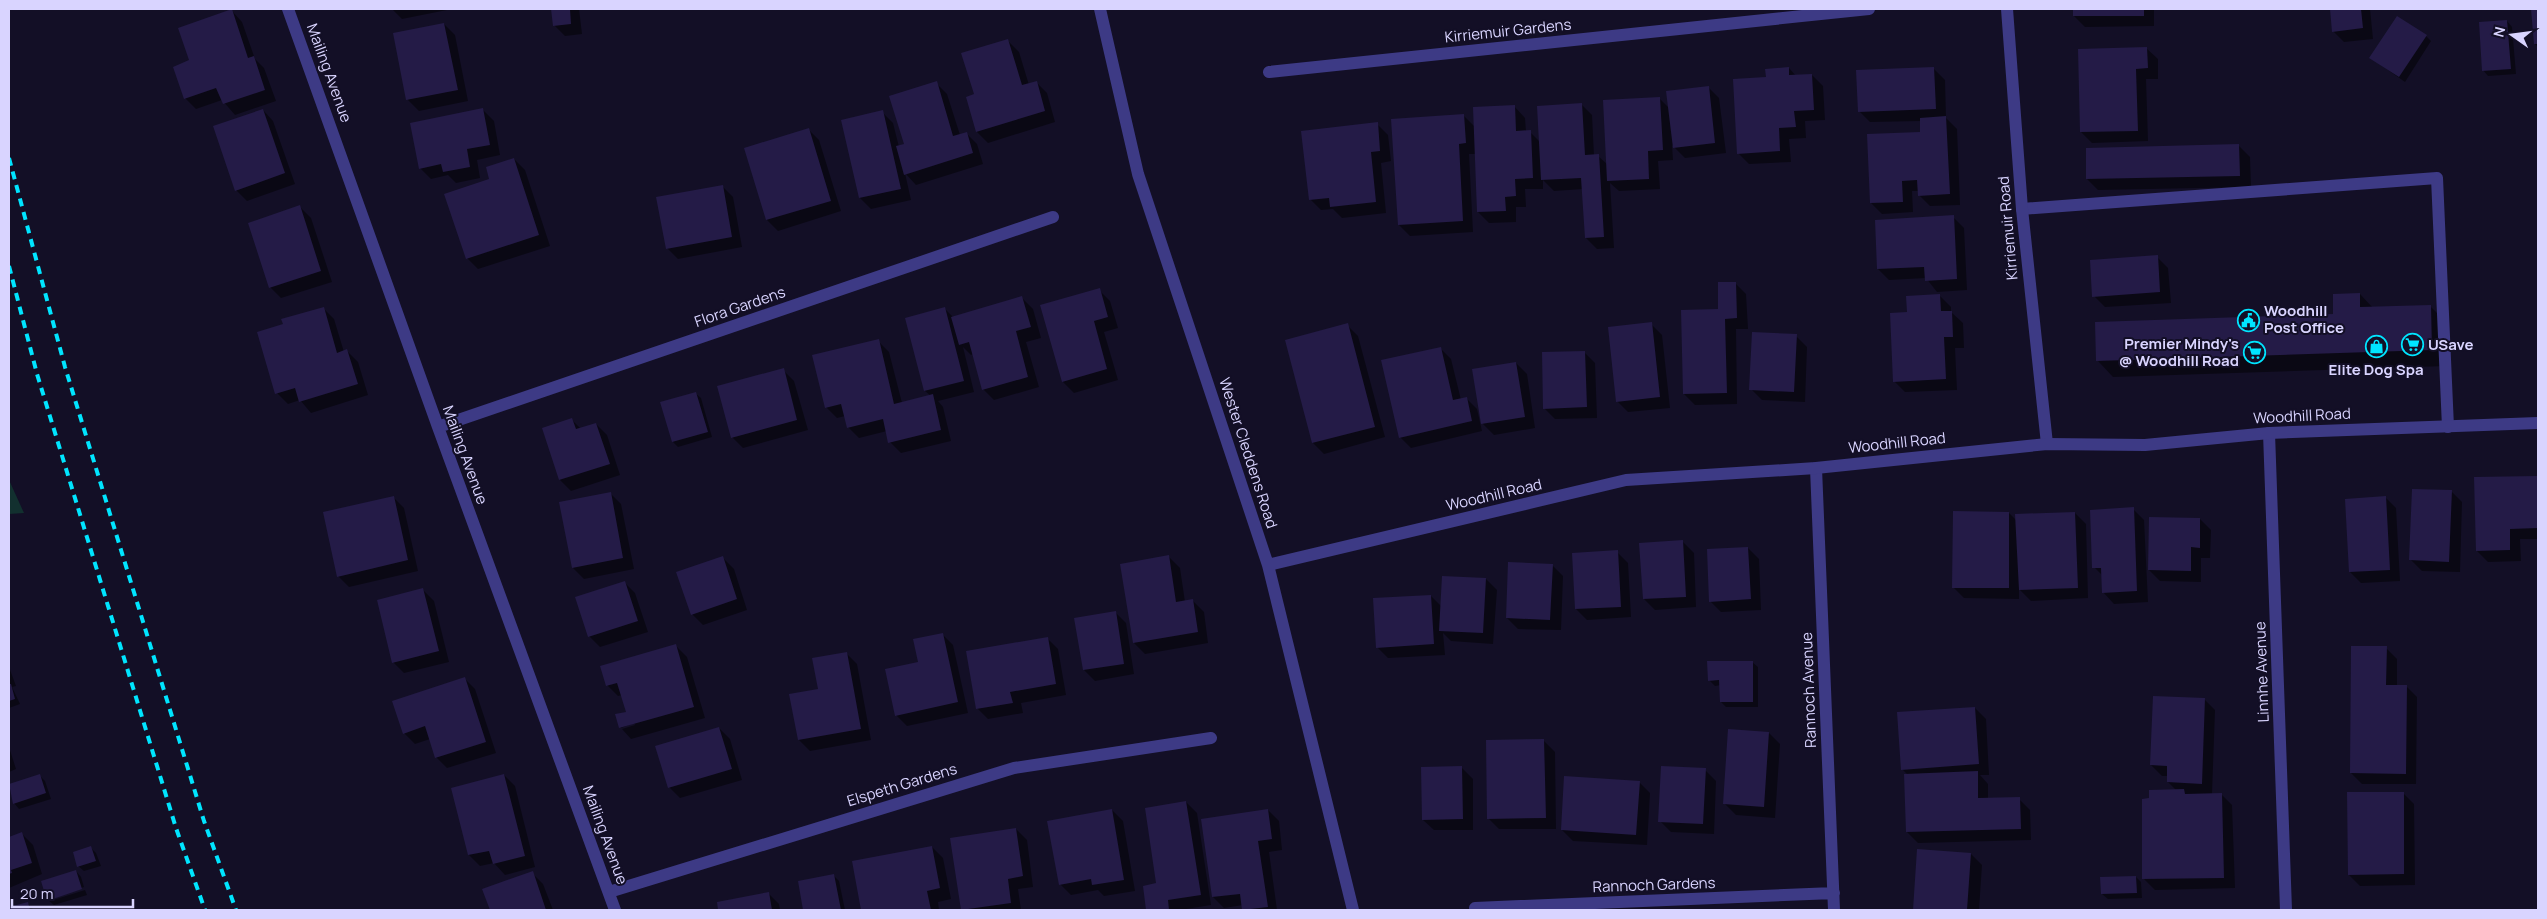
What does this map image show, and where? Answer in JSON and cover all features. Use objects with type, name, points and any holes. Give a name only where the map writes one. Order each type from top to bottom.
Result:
[{"type":"street","name":"Mailing Avenue","points":[[288,9],[438,428],[615,910]]},
{"type":"street","name":"Wester Cleddens Road","points":[[1100,9],[1138,174],[1268,565],[1353,910]]},
{"type":"street","name":"Kirriemuir Gardens","points":[[1269,72],[1869,9]]},
{"type":"street","name":"Kirriemuir Road","points":[[2007,9],[2022,209],[2047,444]]},
{"type":"street","points":[[2022,209],[2437,178],[2448,427]]},
{"type":"street","name":"Flora Gardens","points":[[438,428],[1054,217]]},
{"type":"street","name":"Woodhill Road","points":[[1268,565],[1626,480],[1816,468],[2047,444],[2145,445],[2269,433],[2538,423]]},
{"type":"street","name":"Linnhe Avenue","points":[[2269,433],[2286,910]]},
{"type":"street","name":"Rannoch Avenue","points":[[1816,468],[1834,910]]},
{"type":"street","name":"Elspeth Gardens","points":[[609,892],[1014,768],[1211,738]]},
{"type":"street","name":"Rannoch Gardens","points":[[1475,908],[1834,894]]},
{"type":"green space","points":[[9,480],[24,513],[9,514]]},
{"type":"building","points":[[232,9],[248,58],[254,56],[265,90],[223,104],[216,88],[184,99],[173,67],[189,60],[178,28]]},
{"type":"building","points":[[551,9],[570,9],[571,24],[553,26]]},
{"type":"building","points":[[2073,9],[2144,9],[2144,16],[2073,16]]},
{"type":"building","points":[[2330,9],[2361,9],[2363,28],[2332,32]]},
{"type":"building","points":[[2531,9],[2538,9],[2538,44],[2534,44]]},
{"type":"building","points":[[2397,16],[2427,35],[2399,77],[2369,58]]},
{"type":"building","points":[[2507,20],[2511,69],[2482,71],[2479,22]]},
{"type":"building","points":[[444,23],[458,90],[406,100],[393,33]]},
{"type":"building","points":[[1008,39],[1022,85],[1037,81],[1045,111],[976,132],[966,97],[974,94],[961,53]]},
{"type":"building","points":[[2147,47],[2148,68],[2136,69],[2138,131],[2080,132],[2078,49]]},
{"type":"building","points":[[1789,67],[1789,75],[1812,74],[1814,110],[1794,111],[1796,127],[1779,128],[1780,151],[1737,154],[1733,79],[1766,77],[1765,69]]},
{"type":"building","points":[[1934,67],[1936,109],[1858,112],[1856,70]]},
{"type":"building","points":[[937,81],[953,136],[967,132],[973,153],[904,175],[896,146],[904,144],[889,96]]},
{"type":"building","points":[[1709,86],[1715,143],[1673,148],[1666,91]]},
{"type":"building","points":[[1660,97],[1663,150],[1648,151],[1649,179],[1607,181],[1603,100]]},
{"type":"building","points":[[1582,103],[1585,155],[1599,154],[1604,237],[1585,238],[1581,178],[1541,180],[1537,106]]},
{"type":"building","points":[[1515,105],[1516,131],[1531,130],[1533,178],[1515,179],[1516,196],[1505,197],[1506,211],[1477,212],[1473,107]]},
{"type":"building","points":[[483,108],[490,145],[467,149],[470,167],[443,172],[441,164],[419,169],[410,123]]},
{"type":"building","points":[[263,109],[285,173],[235,191],[213,126]]},
{"type":"building","points":[[883,110],[901,189],[859,198],[841,120]]},
{"type":"building","points":[[1464,114],[1466,143],[1459,144],[1463,221],[1398,225],[1391,119]]},
{"type":"building","points":[[1946,116],[1950,194],[1918,196],[1917,180],[1902,181],[1903,202],[1870,203],[1867,134],[1920,132],[1920,118]]},
{"type":"building","points":[[1378,122],[1380,151],[1371,152],[1376,202],[1330,207],[1329,198],[1309,200],[1301,131]]},
{"type":"building","points":[[809,128],[831,201],[766,220],[744,148]]},
{"type":"building","points":[[2239,144],[2240,176],[2086,179],[2086,148]]},
{"type":"building","points":[[514,158],[539,235],[466,259],[444,194],[489,179],[486,167]]},
{"type":"building","points":[[723,185],[732,237],[666,249],[656,197]]},
{"type":"building","points":[[300,205],[321,271],[269,288],[248,223]]},
{"type":"building","points":[[1954,215],[1957,279],[1925,281],[1924,267],[1877,269],[1875,220]]},
{"type":"building","points":[[2158,255],[2160,292],[2092,297],[2090,260]]},
{"type":"building","points":[[1718,282],[1736,282],[1737,318],[1725,319],[1727,393],[1683,394],[1681,310],[1718,309]]},
{"type":"building","points":[[1100,288],[1108,317],[1094,321],[1107,369],[1062,382],[1040,305]]},
{"type":"building","points":[[2360,293],[2360,307],[2431,305],[2432,350],[2096,361],[2095,322],[2333,314],[2333,294]]},
{"type":"building","points":[[1940,294],[1941,311],[1952,311],[1953,337],[1944,337],[1946,379],[1893,382],[1890,313],[1907,312],[1906,296]]},
{"type":"building","points":[[1022,296],[1031,327],[1016,331],[1028,377],[982,390],[969,342],[959,345],[951,317]]},
{"type":"building","points":[[324,307],[337,353],[347,349],[358,384],[299,402],[295,388],[275,394],[257,332],[283,324],[281,319]]},
{"type":"building","points":[[945,307],[964,381],[924,391],[905,318]]},
{"type":"building","points":[[1652,322],[1660,397],[1616,402],[1608,327]]},
{"type":"building","points":[[1348,323],[1375,427],[1312,443],[1285,340]]},
{"type":"building","points":[[1752,332],[1797,334],[1794,392],[1749,390]]},
{"type":"building","points":[[879,339],[894,404],[933,394],[941,430],[888,443],[883,419],[847,428],[841,404],[825,408],[812,355]]},
{"type":"building","points":[[1441,347],[1453,400],[1467,397],[1472,421],[1399,438],[1381,360]]},
{"type":"building","points":[[1585,351],[1587,407],[1543,409],[1542,352]]},
{"type":"building","points":[[1516,362],[1525,417],[1481,424],[1472,369]]},
{"type":"building","points":[[784,368],[797,420],[731,438],[717,386]]},
{"type":"building","points":[[696,392],[708,432],[672,442],[660,402]]},
{"type":"building","points":[[572,418],[576,429],[596,423],[610,464],[559,480],[542,428]]},
{"type":"building","points":[[2538,476],[2538,528],[2510,529],[2510,550],[2476,551],[2474,477]]},
{"type":"building","points":[[2412,489],[2452,490],[2449,562],[2409,560]]},
{"type":"building","points":[[611,492],[623,558],[572,568],[559,502]]},
{"type":"building","points":[[394,496],[408,560],[337,577],[323,512]]},
{"type":"building","points":[[2386,496],[2390,570],[2349,572],[2345,499]]},
{"type":"building","points":[[2134,507],[2137,591],[2102,593],[2101,568],[2092,568],[2090,510]]},
{"type":"building","points":[[1953,511],[2009,512],[2009,588],[1952,588]]},
{"type":"building","points":[[2075,512],[2078,588],[2019,590],[2015,514]]},
{"type":"building","points":[[2149,517],[2200,518],[2200,548],[2191,547],[2191,571],[2148,570]]},
{"type":"building","points":[[1683,540],[1686,597],[1643,599],[1639,543]]},
{"type":"building","points":[[1748,547],[1751,599],[1709,602],[1707,549]]},
{"type":"building","points":[[1618,550],[1621,607],[1575,609],[1572,553]]},
{"type":"building","points":[[1169,555],[1176,602],[1193,599],[1198,632],[1133,643],[1120,564]]},
{"type":"building","points":[[723,556],[737,599],[691,615],[676,572]]},
{"type":"building","points":[[1508,562],[1553,564],[1550,620],[1506,618]]},
{"type":"building","points":[[1442,576],[1486,578],[1483,633],[1439,631]]},
{"type":"building","points":[[625,581],[638,621],[588,637],[575,597]]},
{"type":"building","points":[[423,588],[439,651],[392,663],[377,600]]},
{"type":"building","points":[[1431,595],[1434,644],[1376,648],[1373,598]]},
{"type":"building","points":[[1116,611],[1124,664],[1083,670],[1074,618]]},
{"type":"building","points":[[943,633],[958,702],[895,716],[885,669],[918,662],[913,639]]},
{"type":"building","points":[[1048,637],[1056,684],[1010,692],[1013,703],[976,709],[966,651]]},
{"type":"building","points":[[676,644],[694,707],[619,728],[615,714],[626,712],[617,683],[606,686],[600,666]]},
{"type":"building","points":[[2351,646],[2387,646],[2386,685],[2407,685],[2406,774],[2350,773]]},
{"type":"building","points":[[847,652],[861,729],[798,740],[789,694],[818,689],[812,658]]},
{"type":"building","points":[[1707,661],[1753,661],[1753,702],[1720,702],[1719,680],[1708,681]]},
{"type":"building","points":[[465,677],[486,742],[435,758],[425,726],[403,734],[392,701]]},
{"type":"building","points":[[9,684],[11,684],[15,699],[9,701]]},
{"type":"building","points":[[2153,696],[2205,698],[2202,784],[2167,782],[2167,766],[2150,765]]},
{"type":"building","points":[[1975,707],[1979,764],[1901,770],[1897,712]]},
{"type":"building","points":[[719,727],[732,769],[668,788],[655,746]]},
{"type":"building","points":[[1728,729],[1769,732],[1764,807],[1723,804]]},
{"type":"building","points":[[1544,739],[1546,818],[1487,819],[1486,740]]},
{"type":"building","points":[[1462,766],[1463,819],[1422,820],[1421,767]]},
{"type":"building","points":[[1661,766],[1706,768],[1703,824],[1658,822]]},
{"type":"building","points":[[1978,771],[1978,798],[2020,797],[2021,829],[1906,832],[1904,774]]},
{"type":"building","points":[[40,774],[46,793],[13,804],[9,784]]},
{"type":"building","points":[[504,774],[525,856],[493,864],[489,851],[468,855],[451,788]]},
{"type":"building","points":[[1564,776],[1640,781],[1636,835],[1561,830]]},
{"type":"building","points":[[2184,789],[2185,794],[2222,793],[2224,878],[2142,879],[2142,799],[2149,798],[2149,790]]},
{"type":"building","points":[[2347,792],[2404,792],[2404,874],[2348,875]]},
{"type":"building","points":[[1186,801],[1201,895],[1168,900],[1169,910],[1146,910],[1143,886],[1156,883],[1145,808]]},
{"type":"building","points":[[1112,809],[1124,880],[1092,885],[1091,879],[1059,885],[1047,821]]},
{"type":"building","points":[[1268,809],[1272,839],[1258,841],[1268,907],[1242,910],[1240,894],[1212,897],[1201,819]]},
{"type":"building","points":[[1016,828],[1023,876],[1008,879],[1011,903],[961,910],[950,838]]},
{"type":"building","points":[[22,832],[32,863],[11,870],[12,873],[9,874],[9,837]]},
{"type":"building","points":[[91,846],[96,861],[77,867],[73,852]]},
{"type":"building","points":[[932,846],[940,888],[927,891],[931,910],[861,910],[852,861]]},
{"type":"building","points":[[1917,849],[1971,853],[1967,910],[1913,910]]},
{"type":"building","points":[[76,870],[82,889],[47,901],[41,881]]},
{"type":"building","points":[[533,871],[546,910],[490,910],[482,889]]},
{"type":"building","points":[[834,874],[841,910],[803,910],[798,881]]},
{"type":"building","points":[[2136,876],[2137,893],[2101,894],[2100,877]]},
{"type":"building","points":[[769,892],[772,910],[718,910],[717,902]]},
{"type":"building","points":[[28,902],[30,910],[9,910],[9,907]]},
{"type":"railway","points":[[9,158],[65,367],[204,821],[236,910]]},
{"type":"railway","points":[[9,266],[37,374],[176,828],[205,910]]},
{"type":"place","name":"Woodhill Post Office","points":[[2248,320]]},
{"type":"place","name":"USave","points":[[2412,345]]},
{"type":"place","name":"Elite Dog Spa","points":[[2376,347]]},
{"type":"place","name":"Premier Mindy's @ Woodhill Road","points":[[2255,353]]}]
